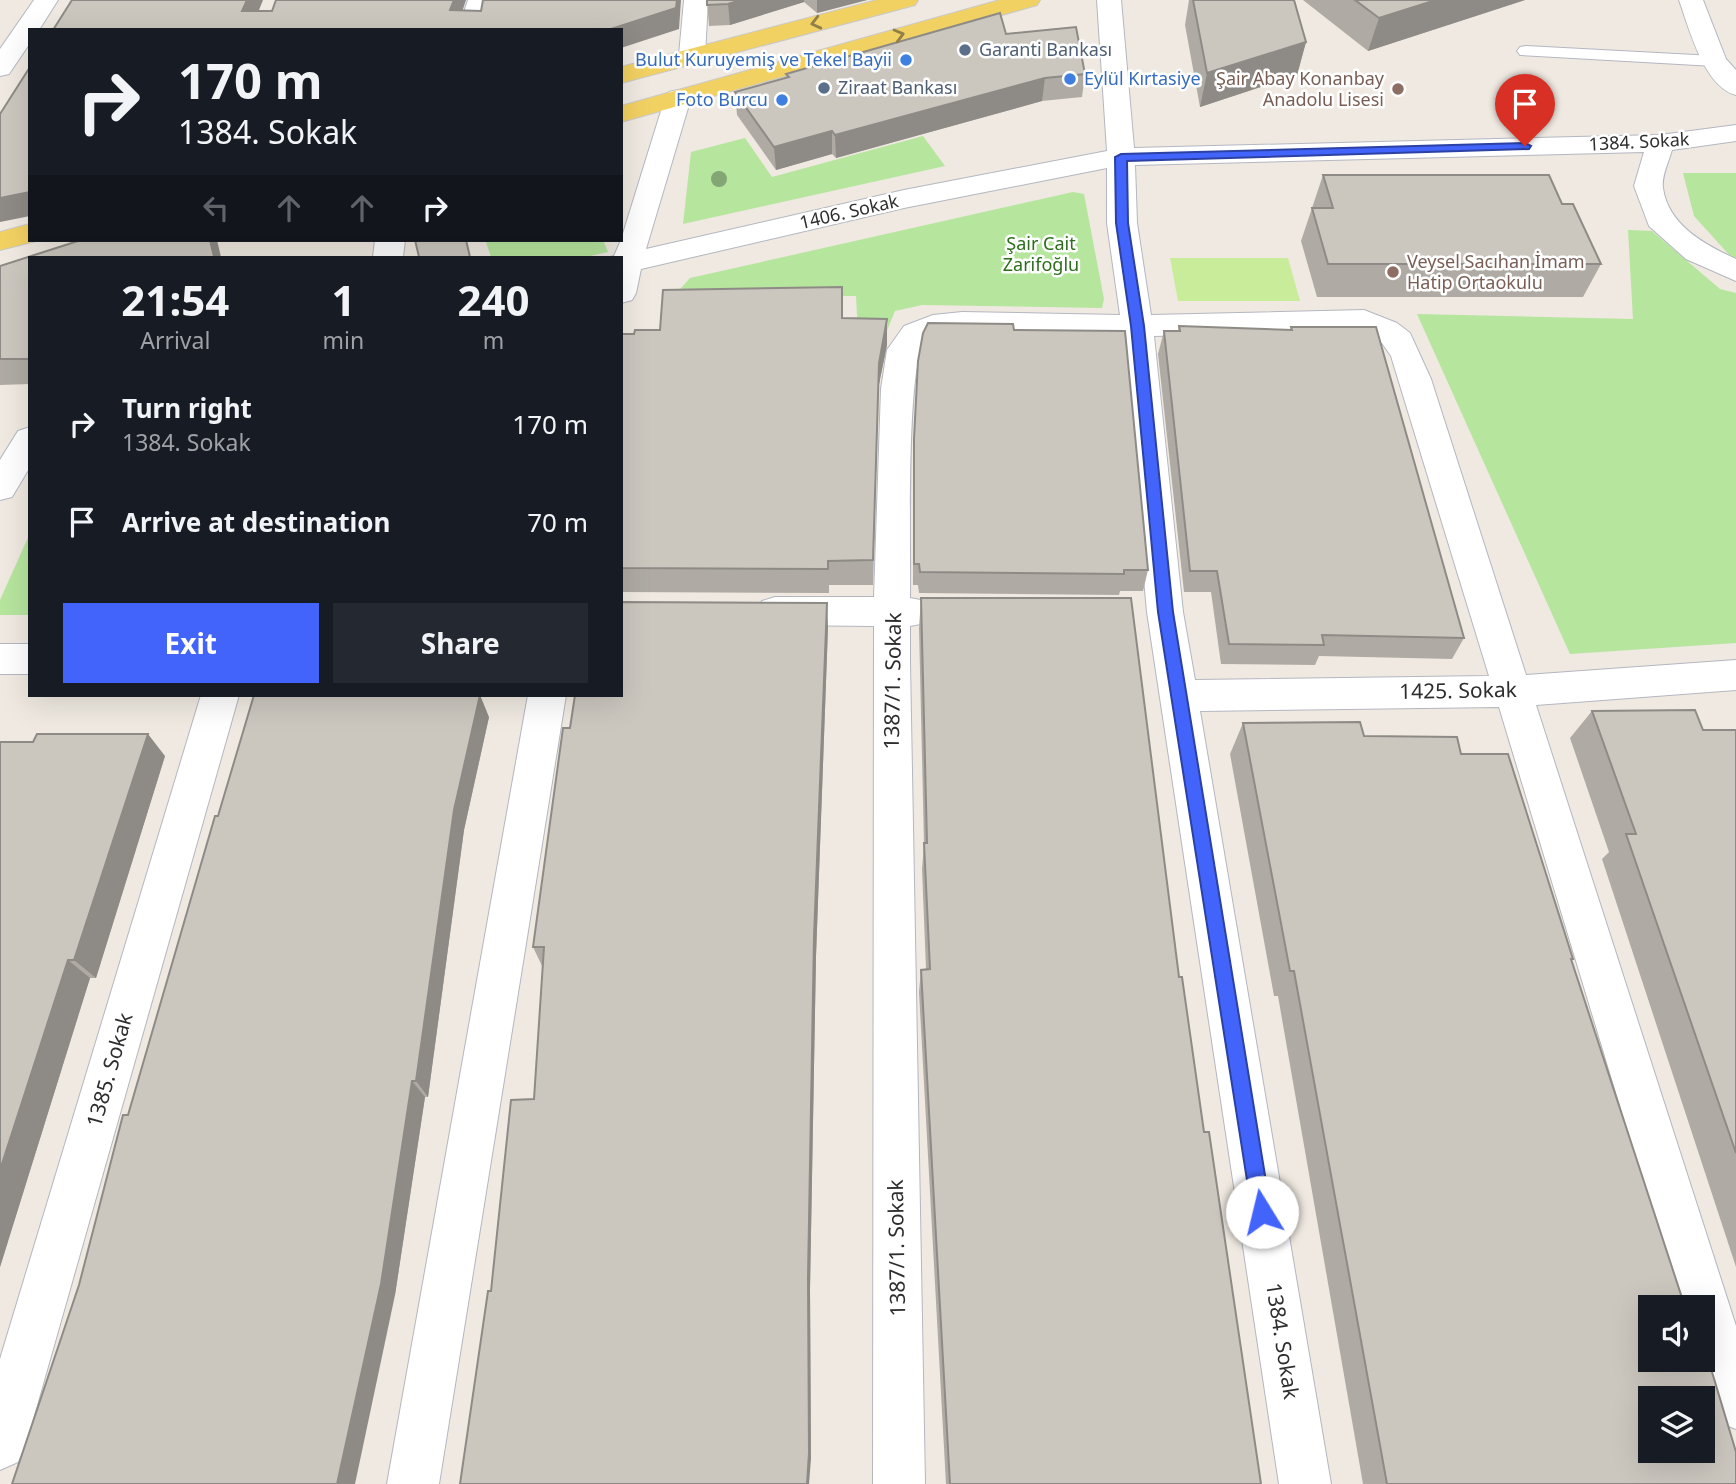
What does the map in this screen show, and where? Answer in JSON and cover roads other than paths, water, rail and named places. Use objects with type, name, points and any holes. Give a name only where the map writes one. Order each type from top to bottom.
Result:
[{"type":"main road","points":[[623,74],[906,0]]},
{"type":"main road","points":[[623,113],[1028,0]]},
{"type":"main road","points":[[0,241],[28,234]]},
{"type":"street","points":[[0,68],[46,0]]},
{"type":"street","points":[[472,28],[480,0]]},
{"type":"street","points":[[692,55],[696,0]]},
{"type":"street","points":[[1109,0],[1121,157]]},
{"type":"street","points":[[1692,1],[1714,61],[1736,87]]},
{"type":"street","points":[[624,263],[678,98]]},
{"type":"street","name":"1384. Sokak","points":[[1077,164],[1121,157],[1660,142],[1736,134]]},
{"type":"street","points":[[1660,142],[1648,186],[1659,220],[1696,252],[1736,271]]},
{"type":"street","name":"1384. Sokak","points":[[1121,157],[1122,223],[1137,326],[1152,612],[1180,696],[1305,1484]]},
{"type":"street","name":"1406. Sokak","points":[[624,263],[904,199],[1077,164]]},
{"type":"street","name":"1387/1. Sokak","points":[[899,1484],[891,676],[897,389],[903,349],[915,333],[933,325],[962,322],[1137,326],[1364,320],[1396,336],[1403,346],[1513,691]]},
{"type":"street","points":[[0,488],[28,442]]},
{"type":"street","points":[[744,610],[948,612]]},
{"type":"street","points":[[0,659],[28,659]]},
{"type":"street","name":"1425. Sokak","points":[[1180,696],[1513,691],[1736,675]]},
{"type":"street","points":[[1513,691],[1736,1404]]},
{"type":"street","name":"1385. Sokak","points":[[0,1444],[219,697]]},
{"type":"street","points":[[413,1484],[547,697]]},
{"type":"lane","points":[[1526,51],[1714,61]]},
{"type":"place","name":"Garanti Bankası","points":[[965,50]]},
{"type":"place","name":"Bulut Kuruyemiş ve Tekel Bayii","points":[[906,60]]},
{"type":"place","name":"Eylül Kırtasiye","points":[[1070,79]]},
{"type":"place","name":"Ziraat Bankası","points":[[824,88]]},
{"type":"place","name":"Şair Abay Konanbay Anadolu Lisesi","points":[[1398,89]]},
{"type":"place","name":"Foto Burcu","points":[[782,100]]},
{"type":"place","name":"Veysel Sacıhan İmam Hatip Ortaokulu","points":[[1393,272]]},
{"type":"park label","name":"Şair Cait Zarifoğlu","points":[[1041,254]]}]
